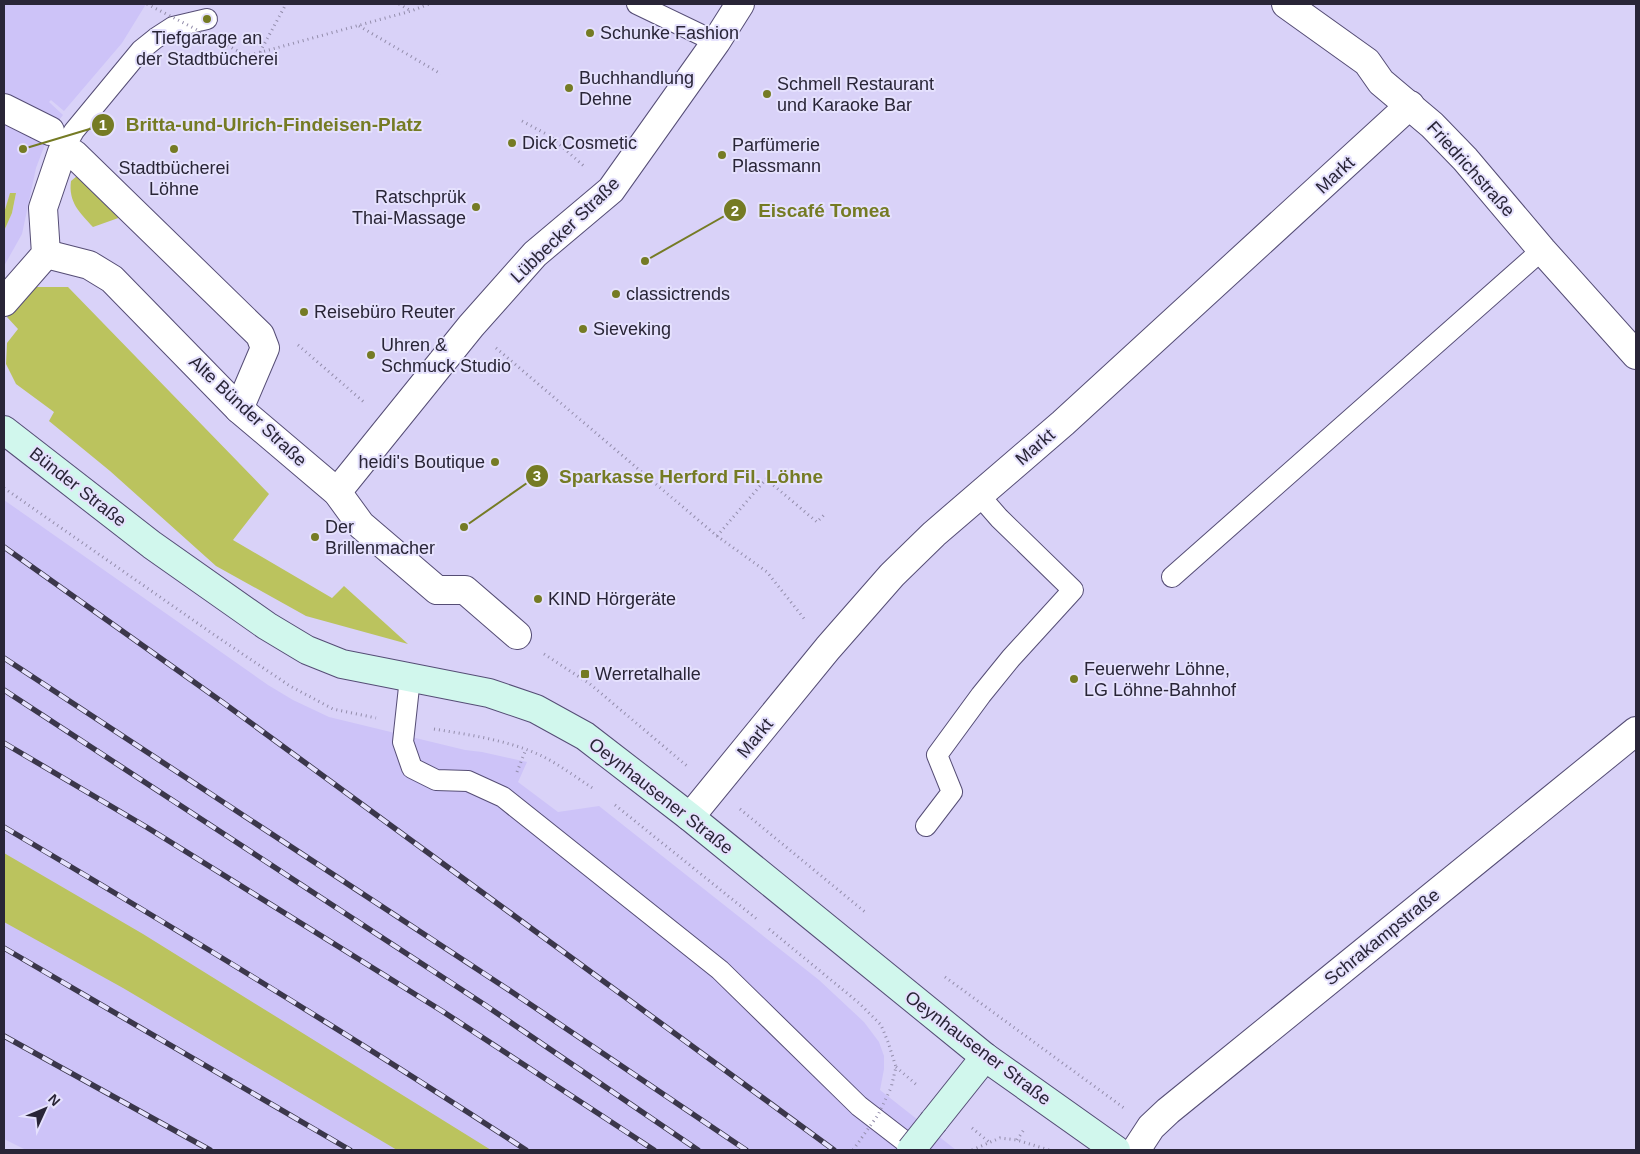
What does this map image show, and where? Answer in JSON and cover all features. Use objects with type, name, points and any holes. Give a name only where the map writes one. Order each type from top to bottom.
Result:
[{"type":"main road","name":"Bünder Straße","points":[[4,430],[152,545]]},
{"type":"main road","name":"Oeynhausener Straße","points":[[152,545],[267,626],[307,650],[342,664],[489,693],[536,709],[586,736],[690,817],[985,1057],[1116,1150]]},
{"type":"main road","points":[[910,1150],[985,1057]]},
{"type":"street","name":"Lübbecker Straße","points":[[337,492],[471,326],[536,254],[612,190],[716,42],[740,4]]},
{"type":"street","name":"Friedrichstraße","points":[[1286,4],[1367,62],[1381,82],[1410,105],[1466,159],[1542,250],[1636,355]]},
{"type":"street","name":"Markt","points":[[690,817],[828,648],[892,575],[934,534],[1063,423],[1410,105]]},
{"type":"street","points":[[4,108],[74,154],[260,335],[265,348],[239,409]]},
{"type":"street","points":[[4,302],[46,254],[44,208],[56,141]]},
{"type":"street","name":"Alte Bünder Straße","points":[[46,254],[89,265],[112,279],[239,409],[337,492],[361,525],[437,590],[465,590],[517,635]]},
{"type":"street","name":"Schrakampstraße","points":[[1136,1150],[1151,1127],[1175,1104],[1636,731]]},
{"type":"lane","points":[[637,4],[716,42]]},
{"type":"lane","points":[[56,141],[74,131],[141,50],[173,26],[208,27]]},
{"type":"lane","points":[[1172,577],[1542,250]]},
{"type":"lane","points":[[926,826],[952,792],[937,755],[1011,658],[1073,590],[999,518],[979,495]]},
{"type":"lane","points":[[410,678],[403,742],[412,768],[436,780],[468,781],[503,797],[720,970],[859,1106],[916,1150]]},
{"type":"path","points":[[147,4],[208,27],[247,56],[411,11],[429,4]]},
{"type":"path","points":[[259,52],[286,4]]},
{"type":"path","points":[[398,4],[411,11]]},
{"type":"path","points":[[358,26],[441,74]]},
{"type":"path","points":[[522,121],[550,136],[612,190]]},
{"type":"path","points":[[471,326],[717,536],[767,572],[828,648]]},
{"type":"path","points":[[717,536],[766,478],[817,522],[824,515]]},
{"type":"path","points":[[517,635],[590,684],[872,918]]},
{"type":"path","points":[[522,761],[526,749]]},
{"type":"path","points":[[940,974],[1151,1127]]},
{"type":"path","points":[[853,1150],[878,1115],[892,1088],[896,1067]]},
{"type":"path","points":[[972,1150],[1000,1138],[1017,1140],[1049,1150]]},
{"type":"shaded area","points":[[4,4],[146,4],[122,43],[64,111],[51,100],[49,102],[63,115],[50,131],[36,168],[22,234],[4,266],[4,231],[12,213],[16,193],[10,194],[4,213]]},
{"type":"shaded area","points":[[4,500],[268,685],[293,700],[329,717],[465,750],[527,762],[518,782],[558,812],[599,806],[819,980],[864,1022],[879,1042],[884,1056],[884,1069],[880,1090],[956,1150],[26,1150],[4,1139]]},
{"type":"green space","points":[[77,176],[124,216],[93,227],[76,207],[71,195],[71,181]]},
{"type":"green space","points":[[10,193],[16,193],[12,213],[4,231],[4,213]]},
{"type":"green space","points":[[35,287],[68,287],[269,494],[233,540],[332,598],[344,586],[408,644],[306,616],[216,566],[110,471],[49,421],[54,412],[16,384],[6,364],[7,343],[18,329],[7,317]]},
{"type":"green space","points":[[4,853],[143,934],[491,1150],[397,1150],[123,988],[4,922]]},
{"type":"railway","points":[[4,547],[225,704],[834,1150]]},
{"type":"railway","points":[[4,658],[512,992],[746,1150]]},
{"type":"railway","points":[[4,690],[485,1005],[698,1150]]},
{"type":"railway","points":[[4,743],[148,828],[442,1011],[654,1150]]},
{"type":"railway","points":[[4,827],[267,985],[526,1150]]},
{"type":"railway","points":[[4,948],[350,1150]]},
{"type":"railway","points":[[4,1036],[210,1150]]},
{"type":"place","name":"Tiefgarage an der Stadtbücherei","points":[[207,19]]},
{"type":"place","name":"Schunke Fashion","points":[[590,33]]},
{"type":"place","name":"Buchhandlung Dehne","points":[[569,88]]},
{"type":"place","name":"Schmell Restaurant und Karaoke Bar","points":[[767,94]]},
{"type":"place","name":"Dick Cosmetic","points":[[512,143]]},
{"type":"place","name":"Britta-und-Ulrich-Findeisen-Platz","points":[[23,149]]},
{"type":"place","name":"Stadtbücherei Löhne","points":[[174,149]]},
{"type":"place","name":"Parfümerie Plassmann","points":[[722,155]]},
{"type":"place","name":"Ratschprük Thai-Massage","points":[[476,207]]},
{"type":"place","name":"Eiscafé Tomea","points":[[645,261]]},
{"type":"place","name":"classictrends","points":[[616,294]]},
{"type":"place","name":"Reisebüro Reuter","points":[[304,312]]},
{"type":"place","name":"Sieveking","points":[[583,329]]},
{"type":"place","name":"Uhren & Schmuck Studio","points":[[371,355]]},
{"type":"place","name":"heidi's Boutique","points":[[495,462]]},
{"type":"place","name":"Sparkasse Herford Fil. Löhne","points":[[464,527]]},
{"type":"place","name":"Der Brillenmacher","points":[[315,537]]},
{"type":"place","name":"KIND Hörgeräte","points":[[538,599]]},
{"type":"place","name":"Werretalhalle","points":[[585,674]]},
{"type":"place","name":"Feuerwehr Löhne, LG Löhne-Bahnhof","points":[[1074,679]]}]
